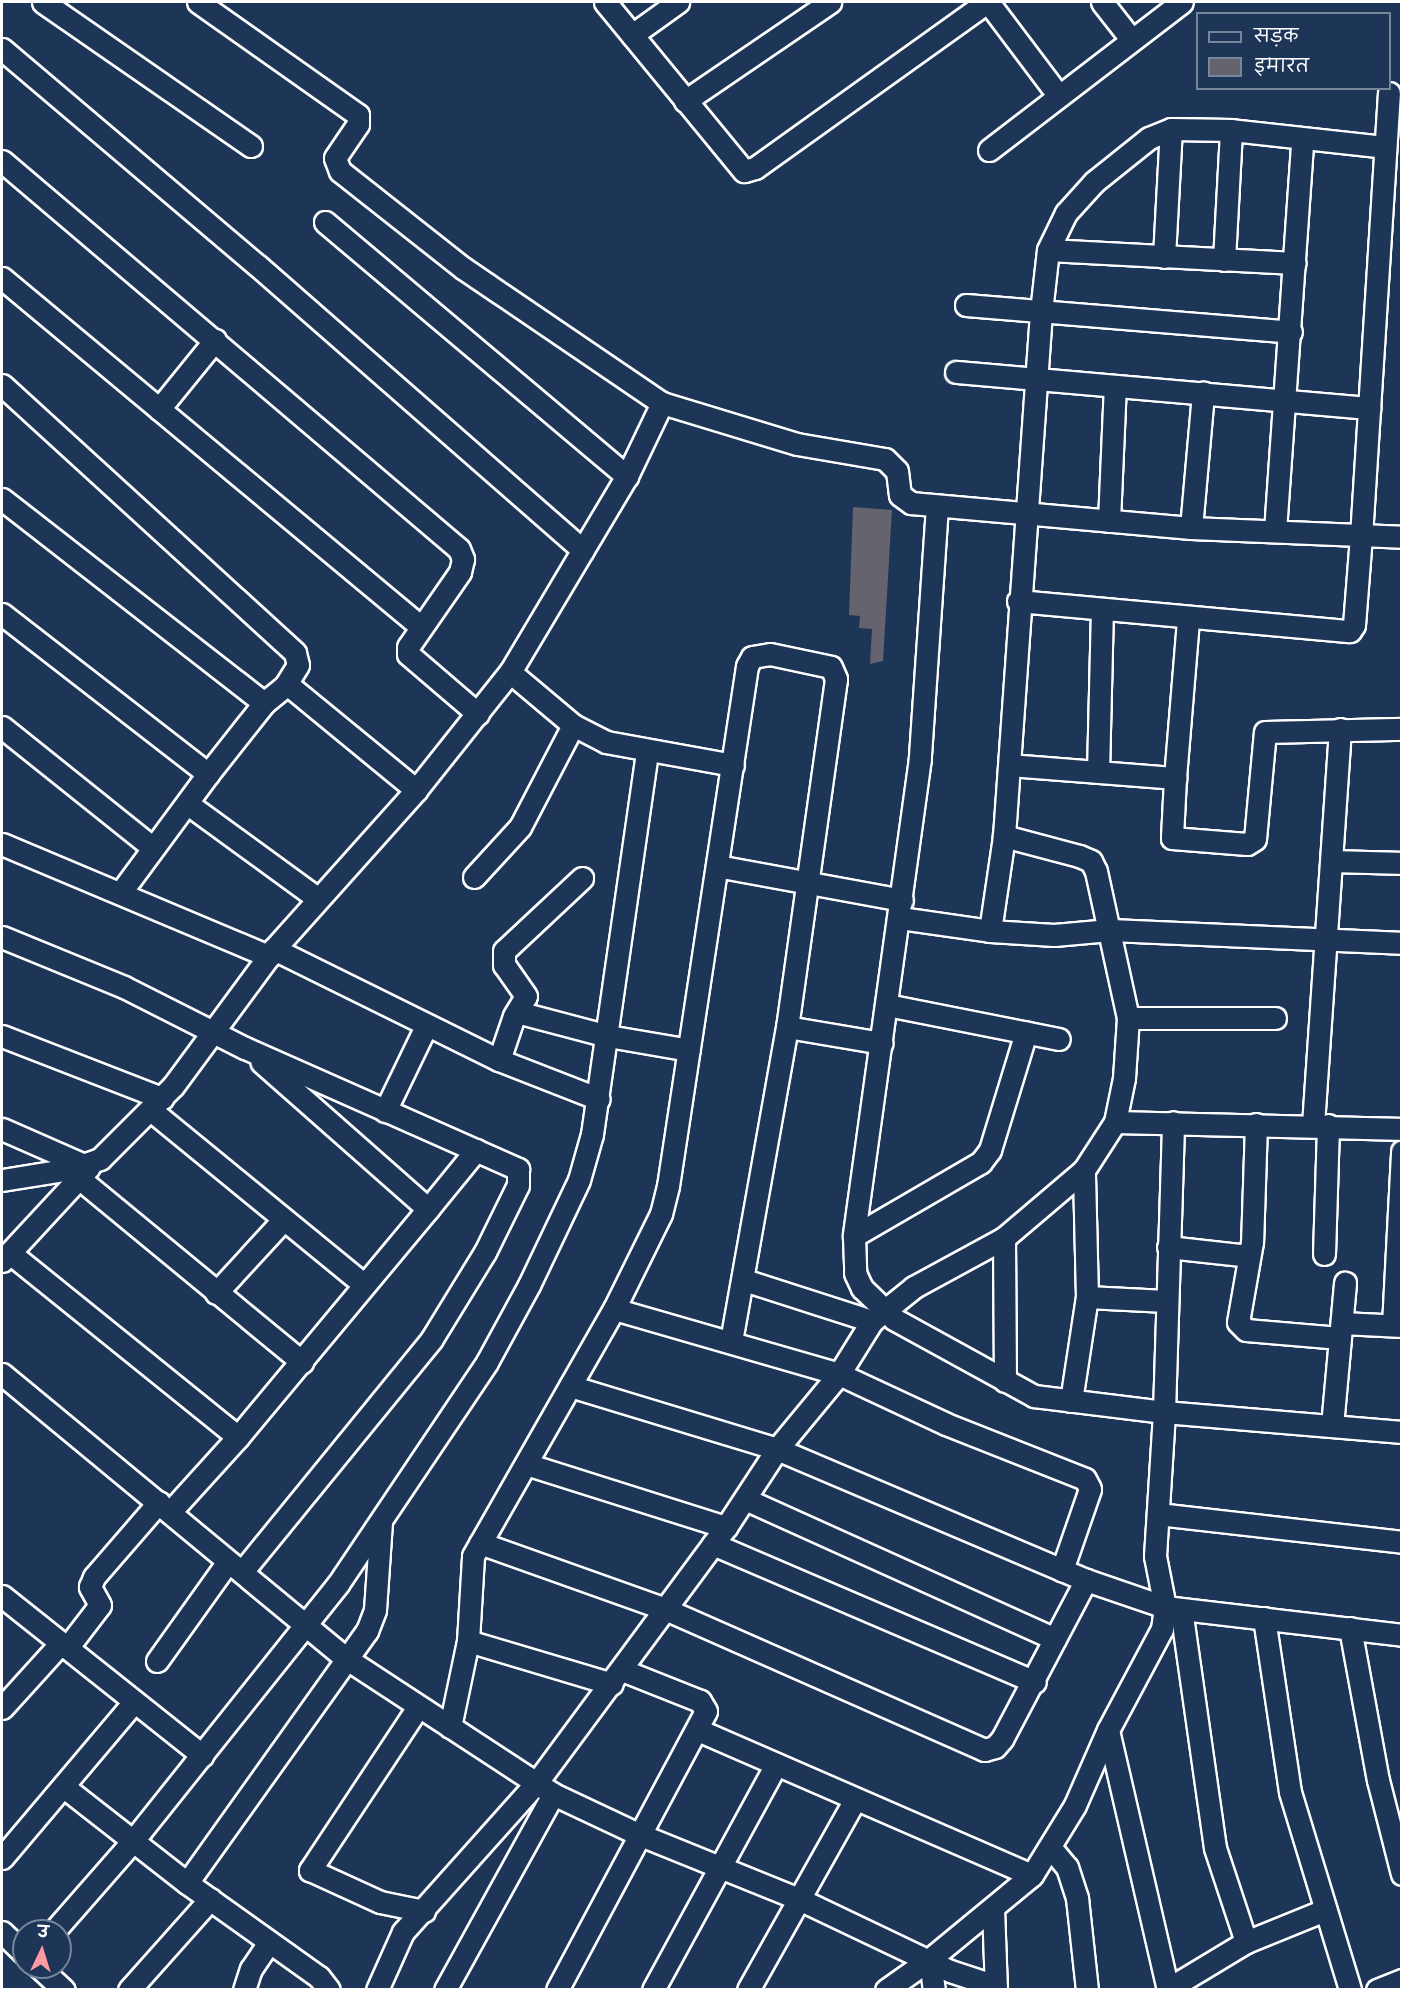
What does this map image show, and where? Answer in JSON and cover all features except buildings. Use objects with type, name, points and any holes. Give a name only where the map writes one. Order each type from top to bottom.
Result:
[{"type":"street","points":[[44,2],[251,146]]},
{"type":"street","points":[[198,2],[358,115],[358,124],[335,158],[340,171],[463,268],[662,403],[788,441],[885,459],[897,471],[905,501],[937,506],[1191,528],[1401,537]]},
{"type":"street","points":[[604,2],[744,171],[755,168],[988,2],[1058,95]]},
{"type":"street","points":[[632,35],[678,2]]},
{"type":"street","points":[[685,101],[830,2]]},
{"type":"street","points":[[1102,2],[1131,39]]},
{"type":"street","points":[[989,150],[1182,2]]},
{"type":"street","points":[[2,49],[257,265],[583,550]]},
{"type":"street","points":[[1018,601],[1188,619],[1350,631],[1354,625],[1361,537],[1389,93]]},
{"type":"street","points":[[990,931],[1004,836],[1010,765],[1018,601],[1041,312],[1048,250],[1066,213],[1094,182],[1149,138],[1172,129],[1231,130],[1302,140],[1385,147]]},
{"type":"street","points":[[1164,257],[1172,129]]},
{"type":"street","points":[[1224,260],[1231,130]]},
{"type":"street","points":[[1275,531],[1291,332],[1302,140]]},
{"type":"street","points":[[2,161],[459,549],[463,559],[460,572],[408,647],[408,654],[478,714]]},
{"type":"street","points":[[325,222],[627,476]]},
{"type":"street","points":[[1048,250],[1295,263]]},
{"type":"street","points":[[2,278],[421,627]]},
{"type":"street","points":[[966,305],[1291,332]]},
{"type":"street","points":[[159,409],[215,340]]},
{"type":"street","points":[[956,372],[1369,408]]},
{"type":"street","points":[[2,385],[295,653],[297,664],[285,686],[264,703],[208,774],[121,892]]},
{"type":"street","points":[[1109,521],[1115,386]]},
{"type":"street","points":[[1191,528],[1203,393]]},
{"type":"street","points":[[238,1437],[5,1257],[85,1169],[157,1105],[272,953],[317,898],[416,790],[478,714],[510,672],[627,476],[662,403]]},
{"type":"street","points":[[2,499],[264,703]]},
{"type":"street","points":[[878,1316],[855,1273],[854,1236],[901,909],[920,758],[937,506]]},
{"type":"street","points":[[1098,772],[1102,611]]},
{"type":"street","points":[[2,614],[208,774]]},
{"type":"street","points":[[1188,619],[1172,838],[1252,842],[1264,732],[1401,729]]},
{"type":"street","points":[[450,1727],[468,1641],[469,1570],[480,1543],[614,1309],[660,1214],[689,1050],[747,666],[752,657],[770,654],[831,667],[836,679],[787,1027],[744,1280],[731,1341]]},
{"type":"street","points":[[510,672],[573,725],[606,742],[647,752],[733,765]]},
{"type":"street","points":[[285,686],[292,688],[416,790]]},
{"type":"street","points":[[474,878],[520,827],[573,725]]},
{"type":"street","points":[[2,727],[153,848]]},
{"type":"street","points":[[1324,1254],[1321,1125],[1326,937],[1340,729]]},
{"type":"street","points":[[65,1919],[132,1842],[202,1755],[381,1521],[487,1362],[529,1285],[579,1180],[599,1099],[647,752]]},
{"type":"street","points":[[1010,765],[1175,778]]},
{"type":"street","points":[[188,804],[317,898]]},
{"type":"street","points":[[445,1989],[545,1788],[617,1677],[726,1527],[777,1449],[839,1374],[878,1316],[914,1287],[1004,1238],[1084,1170],[1114,1122],[1124,1078],[1128,1018],[1110,930],[1091,861],[1004,836]]},
{"type":"street","points":[[2,844],[272,953],[499,1060],[599,1099]]},
{"type":"street","points":[[1332,861],[1401,863]]},
{"type":"street","points":[[717,866],[807,883],[990,931],[1054,935],[1110,930],[1326,937],[1401,943]]},
{"type":"street","points":[[499,1060],[526,992],[504,965],[504,951],[582,878]]},
{"type":"street","points":[[2,937],[124,987],[214,1030],[245,1048],[385,1111],[512,1164],[519,1175],[518,1185],[471,1278],[431,1340],[234,1568],[157,1661]]},
{"type":"street","points":[[887,1005],[1059,1039]]},
{"type":"street","points":[[518,1011],[608,1036],[689,1050]]},
{"type":"street","points":[[1128,1018],[1275,1018]]},
{"type":"street","points":[[385,1111],[426,1026]]},
{"type":"street","points":[[787,1027],[882,1042]]},
{"type":"street","points":[[854,1236],[981,1162],[990,1150],[1026,1032]]},
{"type":"street","points":[[2,1036],[157,1105],[284,1219],[363,1284]]},
{"type":"street","points":[[245,1048],[428,1209]]},
{"type":"street","points":[[1114,1122],[1321,1125],[1401,1129]]},
{"type":"street","points":[[1173,1122],[1164,1412],[1155,1573],[1173,1608],[1215,1848],[1246,1942]]},
{"type":"street","points":[[1256,1124],[1249,1256],[1238,1323],[1240,1328],[1341,1331],[1397,1325],[1401,1150]]},
{"type":"street","points":[[2,1129],[85,1169],[216,1293],[302,1362]]},
{"type":"street","points":[[2,1708],[64,1646],[100,1605],[90,1587],[94,1577],[238,1437],[476,1150]]},
{"type":"street","points":[[2,1180],[85,1169]]},
{"type":"street","points":[[1071,1401],[1087,1297],[1084,1170]]},
{"type":"street","points":[[216,1293],[284,1219]]},
{"type":"street","points":[[1004,1238],[1005,1381]]},
{"type":"street","points":[[1168,1247],[1249,1256]]},
{"type":"street","points":[[744,1280],[878,1316],[1034,1396],[1164,1412],[1401,1432]]},
{"type":"street","points":[[1332,1426],[1345,1283]]},
{"type":"street","points":[[1087,1297],[1166,1300]]},
{"type":"street","points":[[614,1309],[839,1374],[946,1424],[1089,1482],[1090,1490],[1062,1570]]},
{"type":"street","points":[[2,1374],[165,1506],[234,1568],[347,1659],[545,1788],[638,1834],[799,1899],[930,1959],[970,1980],[996,1988],[993,1908]]},
{"type":"street","points":[[570,1386],[777,1449],[1086,1580],[1173,1608],[1401,1635]]},
{"type":"street","points":[[526,1464],[726,1527]]},
{"type":"street","points":[[745,1499],[1055,1639]]},
{"type":"street","points":[[1158,1514],[1401,1542]]},
{"type":"street","points":[[187,1883],[368,1631],[375,1610],[381,1521]]},
{"type":"street","points":[[480,1543],[665,1609],[984,1750],[999,1744],[1035,1682],[1086,1580]]},
{"type":"street","points":[[712,1544],[1035,1682]]},
{"type":"street","points":[[2,1596],[202,1755]]},
{"type":"street","points":[[886,1989],[930,1959],[1032,1875],[1075,1805],[1108,1731],[1173,1608]]},
{"type":"street","points":[[1263,1618],[1288,1782],[1350,1989]]},
{"type":"street","points":[[1350,1628],[1378,1780],[1401,1874]]},
{"type":"street","points":[[468,1641],[617,1677],[704,1703],[706,1711],[698,1730],[638,1834],[556,1989]]},
{"type":"street","points":[[2,1858],[134,1702]]},
{"type":"street","points":[[418,1707],[310,1870],[380,1902],[424,1911]]},
{"type":"street","points":[[698,1730],[1032,1875]]},
{"type":"street","points":[[1108,1731],[1168,1989],[1246,1942],[1325,1910]]},
{"type":"street","points":[[653,1989],[776,1764]]},
{"type":"street","points":[[64,1787],[187,1883],[319,1977],[329,1989]]},
{"type":"street","points":[[377,1989],[403,1932],[545,1788]]},
{"type":"street","points":[[748,1989],[855,1799]]},
{"type":"street","points":[[1050,1847],[1067,1867],[1077,1898],[1087,1989]]},
{"type":"street","points":[[129,1989],[210,1899]]},
{"type":"street","points":[[244,1989],[251,1969],[269,1942]]},
{"type":"street","points":[[930,1959],[934,1989]]},
{"type":"street","points":[[53,1979],[64,1989]]},
{"type":"street","points":[[1377,1989],[1401,1980]]}]
